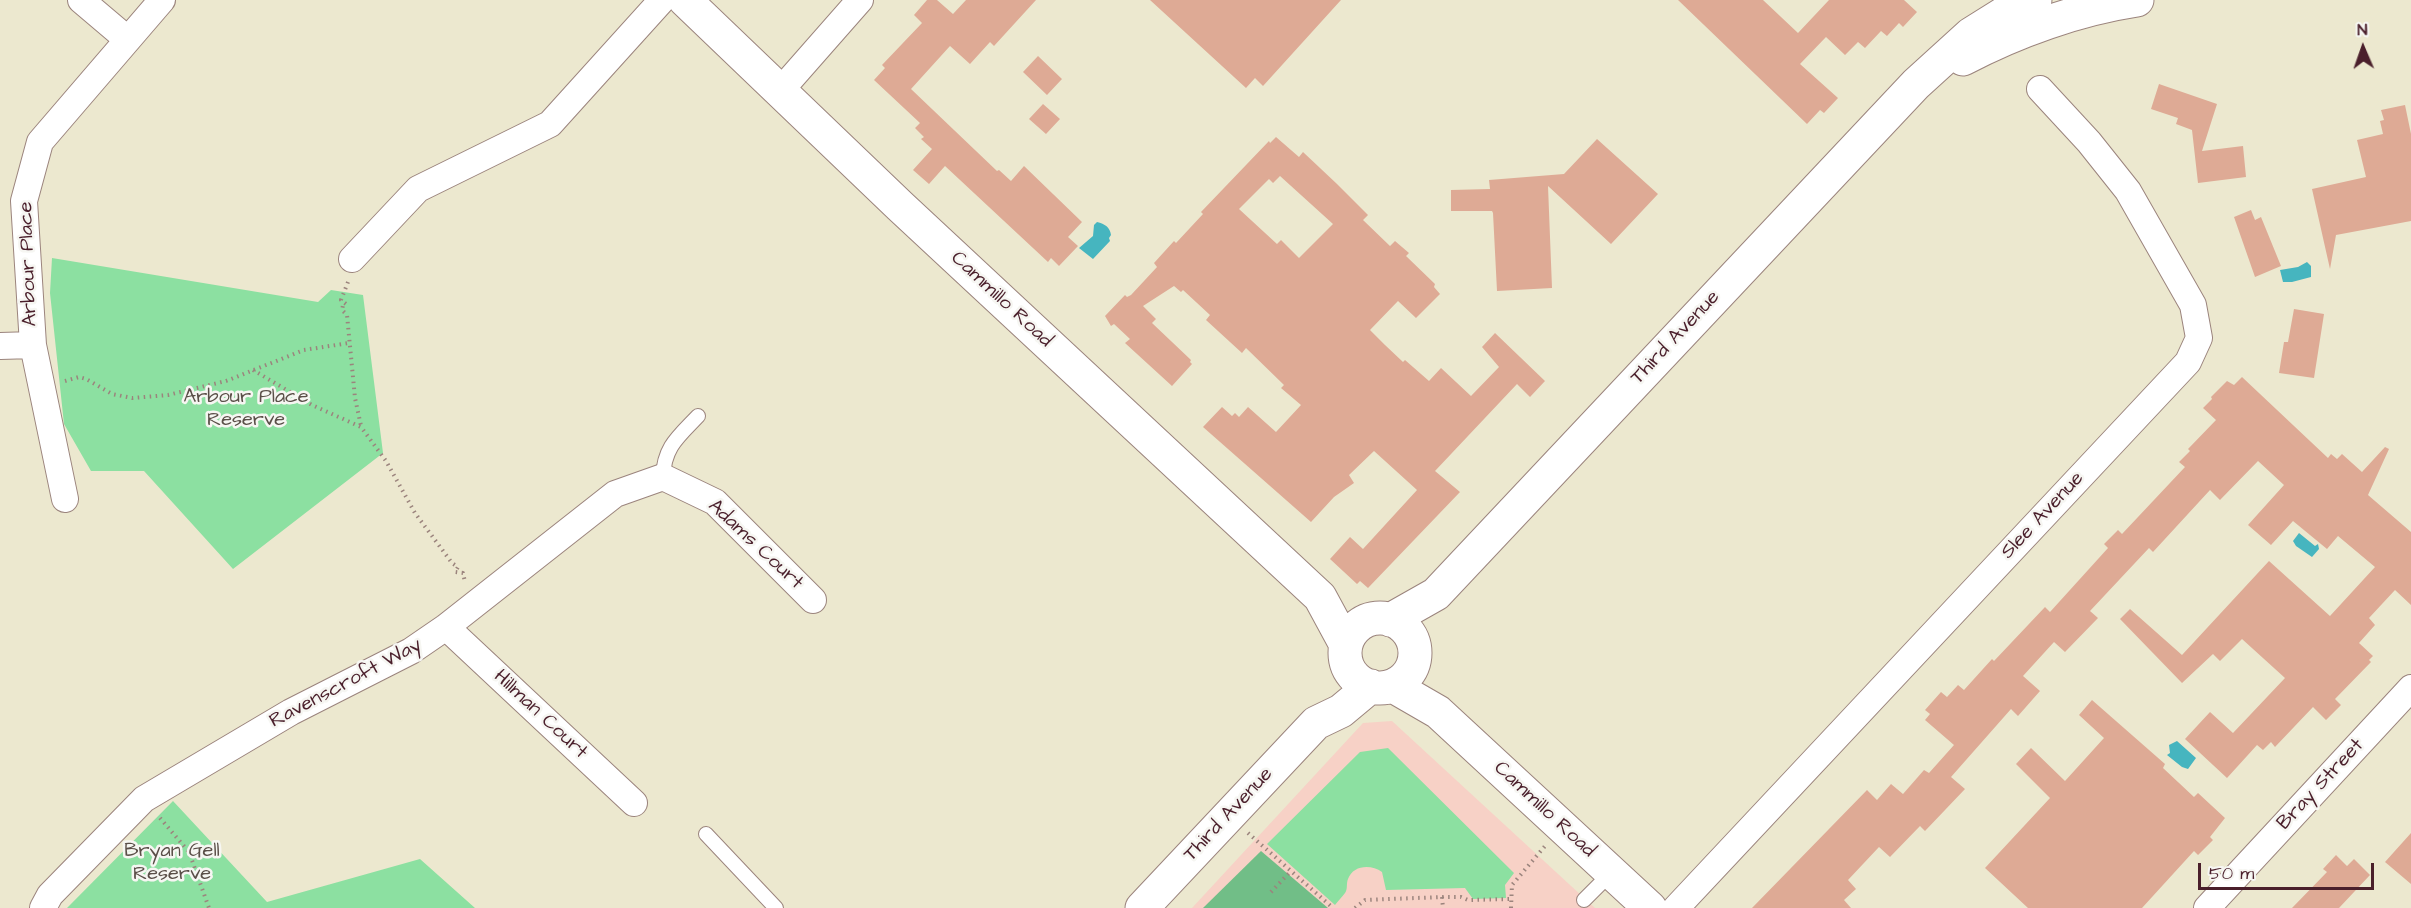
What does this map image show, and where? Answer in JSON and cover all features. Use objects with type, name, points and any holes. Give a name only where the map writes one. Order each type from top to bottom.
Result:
[{"type":"main road","name":"Cammillo Road","points":[[685,0],[900,206],[1320,597],[1346,651]]},
{"type":"main road","name":"Third Avenue","points":[[1142,908],[1316,723],[1341,711],[1398,671],[1436,594],[1916,84],[1971,34],[2003,14],[2035,0]]},
{"type":"main road","name":"Third Avenue","points":[[1916,84],[1974,53],[2043,25],[2087,11],[2138,0]]},
{"type":"main road","name":"Third Avenue","points":[[1380,620],[1436,594]]},
{"type":"main road","name":"Cammillo Road","points":[[1320,597],[1380,620]]},
{"type":"main road","points":[[1380,620],[1406,630],[1398,671],[1355,677],[1349,669],[1346,651],[1355,629],[1380,620]]},
{"type":"main road","name":"Third Avenue","points":[[1316,723],[1346,651]]},
{"type":"main road","name":"Cammillo Road","points":[[1398,671],[1437,712],[1650,908]]},
{"type":"street","points":[[81,0],[126,39]]},
{"type":"street","name":"Arbour Place","points":[[65,499],[33,345],[24,201],[40,142],[126,39],[162,0]]},
{"type":"street","points":[[352,259],[418,189],[550,124],[662,0]]},
{"type":"street","points":[[780,91],[860,0]]},
{"type":"street","name":"Slee Avenue","points":[[1676,908],[2180,370],[2187,362],[2199,338],[2193,305],[2128,191],[2090,142],[2040,89]]},
{"type":"street","points":[[0,346],[33,345]]},
{"type":"street","name":"Adams Court","points":[[663,477],[715,502],[813,600]]},
{"type":"street","name":"Ravenscroft Way","points":[[43,908],[51,895],[144,799],[291,712],[411,651],[446,627],[615,494],[663,477]]},
{"type":"street","name":"Hillman Court","points":[[446,627],[634,803]]},
{"type":"street","name":"Bray Street","points":[[2207,908],[2411,688]]},
{"type":"lane","points":[[663,477],[664,460],[670,448],[698,416]]},
{"type":"lane","points":[[706,834],[776,908]]},
{"type":"lane","points":[[1584,900],[1612,872]]},
{"type":"path","points":[[352,259],[342,300],[346,303],[342,310],[347,315],[357,412],[361,427],[386,461],[415,513],[452,563],[458,567],[455,572],[463,573],[464,581],[469,588]]},
{"type":"path","points":[[56,382],[79,377],[112,393],[132,398],[147,398],[211,385],[311,348],[349,343]]},
{"type":"path","points":[[253,370],[312,405],[361,427]]},
{"type":"path","points":[[155,812],[189,852],[209,908]]},
{"type":"path","points":[[1229,815],[1333,908]]},
{"type":"path","points":[[1511,908],[1512,885],[1563,826]]},
{"type":"path","points":[[1271,892],[1291,871]]},
{"type":"path","points":[[1354,907],[1365,900],[1442,897],[1461,897],[1468,900],[1511,899]]},
{"type":"path","points":[[1442,897],[1443,908]]},
{"type":"shaded area","points":[[1392,721],[1595,908],[1192,908],[1363,723]]},
{"type":"green space","name":"Arbour Place Reserve","points":[[52,258],[318,302],[331,290],[363,295],[383,453],[233,569],[144,471],[91,471],[64,424],[50,293]]},
{"type":"green space","points":[[1388,748],[1514,873],[1505,885],[1506,898],[1473,899],[1465,888],[1386,890],[1382,872],[1378,869],[1363,867],[1350,874],[1346,891],[1335,905],[1267,844],[1360,752]]},
{"type":"green space","name":"Bryan Gell Reserve","points":[[173,801],[267,902],[420,859],[475,908],[67,908]]},
{"type":"green space","points":[[1261,851],[1328,908],[1203,908]]},
{"type":"water","points":[[1097,222],[1107,226],[1111,235],[1110,241],[1093,259],[1079,248],[1093,236],[1094,225]]},
{"type":"water","points":[[2307,262],[2311,266],[2311,277],[2283,282],[2280,270],[2298,267]]},
{"type":"water","points":[[2299,533],[2315,546],[2318,544],[2319,549],[2312,557],[2296,546],[2293,541]]},
{"type":"water","points":[[2177,741],[2196,758],[2188,769],[2167,755],[2170,753],[2169,745]]},
{"type":"building","points":[[927,0],[937,0],[953,14],[966,0],[1036,0],[994,46],[990,42],[970,64],[950,46],[911,89],[997,171],[999,170],[1011,181],[1024,166],[1082,222],[1068,237],[1078,246],[1059,266],[1051,258],[1048,262],[945,166],[929,184],[913,170],[932,149],[921,139],[924,137],[915,128],[920,123],[874,80],[885,68],[882,65],[922,23],[914,15]]},
{"type":"building","points":[[1150,0],[1341,0],[1263,86],[1255,78],[1246,88]]},
{"type":"building","points":[[1678,0],[1763,0],[1798,33],[1829,0],[1904,0],[1917,12],[1903,27],[1899,23],[1887,36],[1881,31],[1865,48],[1858,42],[1845,55],[1826,37],[1800,64],[1838,98],[1824,113],[1820,110],[1807,124]]},
{"type":"building","points":[[1038,56],[1062,79],[1047,95],[1023,72]]},
{"type":"building","points":[[2159,84],[2217,104],[2202,151],[2243,146],[2246,177],[2198,183],[2192,130],[2176,124],[2178,118],[2151,109]]},
{"type":"building","points":[[1043,104],[1060,119],[1046,134],[1029,119]]},
{"type":"building","points":[[2405,105],[2411,134],[2411,221],[2336,235],[2330,269],[2312,189],[2366,177],[2357,140],[2383,134],[2380,121],[2384,120],[2381,110]]},
{"type":"building","points":[[1276,137],[1299,157],[1303,152],[1368,215],[1363,220],[1390,246],[1395,241],[1409,253],[1406,256],[1435,284],[1434,287],[1440,294],[1416,318],[1398,301],[1370,330],[1403,362],[1405,360],[1429,381],[1441,368],[1471,396],[1499,367],[1482,347],[1495,333],[1545,381],[1530,397],[1517,384],[1435,471],[1460,492],[1368,588],[1360,581],[1357,584],[1330,559],[1350,537],[1363,549],[1417,490],[1374,451],[1349,475],[1354,483],[1334,497],[1311,522],[1203,427],[1222,407],[1232,416],[1235,413],[1239,417],[1248,407],[1276,432],[1301,405],[1281,388],[1284,385],[1246,348],[1242,353],[1206,320],[1210,315],[1183,290],[1181,292],[1174,286],[1143,306],[1156,319],[1152,323],[1191,360],[1192,364],[1172,386],[1125,343],[1130,339],[1114,324],[1111,326],[1105,316],[1125,295],[1127,297],[1131,295],[1157,267],[1154,263],[1174,241],[1176,243],[1203,214],[1201,212],[1269,141],[1270,143]],"holes":[[[1280,176],[1333,224],[1299,258],[1281,240],[1277,244],[1239,209],[1269,179],[1273,183]]]},
{"type":"building","points":[[1597,139],[1658,194],[1611,244],[1548,186],[1552,288],[1497,291],[1493,213],[1492,211],[1451,211],[1451,190],[1490,189],[1489,180],[1564,174]]},
{"type":"building","points":[[2251,210],[2255,220],[2261,217],[2281,266],[2255,277],[2234,217]]},
{"type":"building","points":[[2294,309],[2324,314],[2314,378],[2279,373],[2284,342],[2288,342]]},
{"type":"building","points":[[2242,377],[2328,458],[2331,454],[2337,459],[2342,454],[2362,472],[2385,447],[2389,449],[2368,495],[2411,532],[2411,605],[2395,590],[2369,618],[2375,625],[2359,643],[2373,656],[2369,660],[2371,662],[2335,699],[2341,705],[2326,720],[2313,707],[2275,747],[2271,742],[2263,750],[2257,745],[2227,778],[2185,739],[2210,712],[2233,733],[2285,678],[2242,639],[2220,661],[2213,654],[2182,683],[2120,619],[2130,609],[2182,655],[2269,561],[2330,616],[2375,567],[2338,536],[2327,549],[2293,521],[2271,545],[2248,525],[2284,485],[2258,461],[2220,500],[2210,490],[2153,552],[2149,548],[2090,611],[2098,618],[2065,652],[2054,642],[2023,676],[2040,691],[2018,716],[2011,709],[1951,777],[1965,789],[1925,831],[1920,826],[1890,857],[1879,847],[1848,880],[1856,889],[1844,900],[1851,908],[1752,908],[1867,790],[1877,800],[1891,784],[1903,794],[1924,770],[1929,773],[1954,745],[1925,720],[1930,714],[1925,710],[1941,692],[1947,697],[1958,685],[1964,690],[2045,607],[2050,612],[2108,548],[2104,544],[2118,530],[2122,534],[2185,467],[2179,462],[2190,451],[2188,449],[2216,420],[2203,408],[2227,381],[2234,385]]},
{"type":"building","points":[[2092,700],[2165,764],[2163,768],[2194,797],[2198,793],[2225,818],[2210,837],[2213,840],[2198,855],[2194,851],[2142,908],[2028,908],[1985,868],[2050,798],[2016,764],[2031,748],[2065,781],[2104,738],[2079,715]]},
{"type":"building","points":[[2411,833],[2411,884],[2385,862]]},
{"type":"building","points":[[2336,855],[2347,866],[2354,859],[2370,875],[2339,908],[2292,908],[2327,872],[2323,869]]}]
